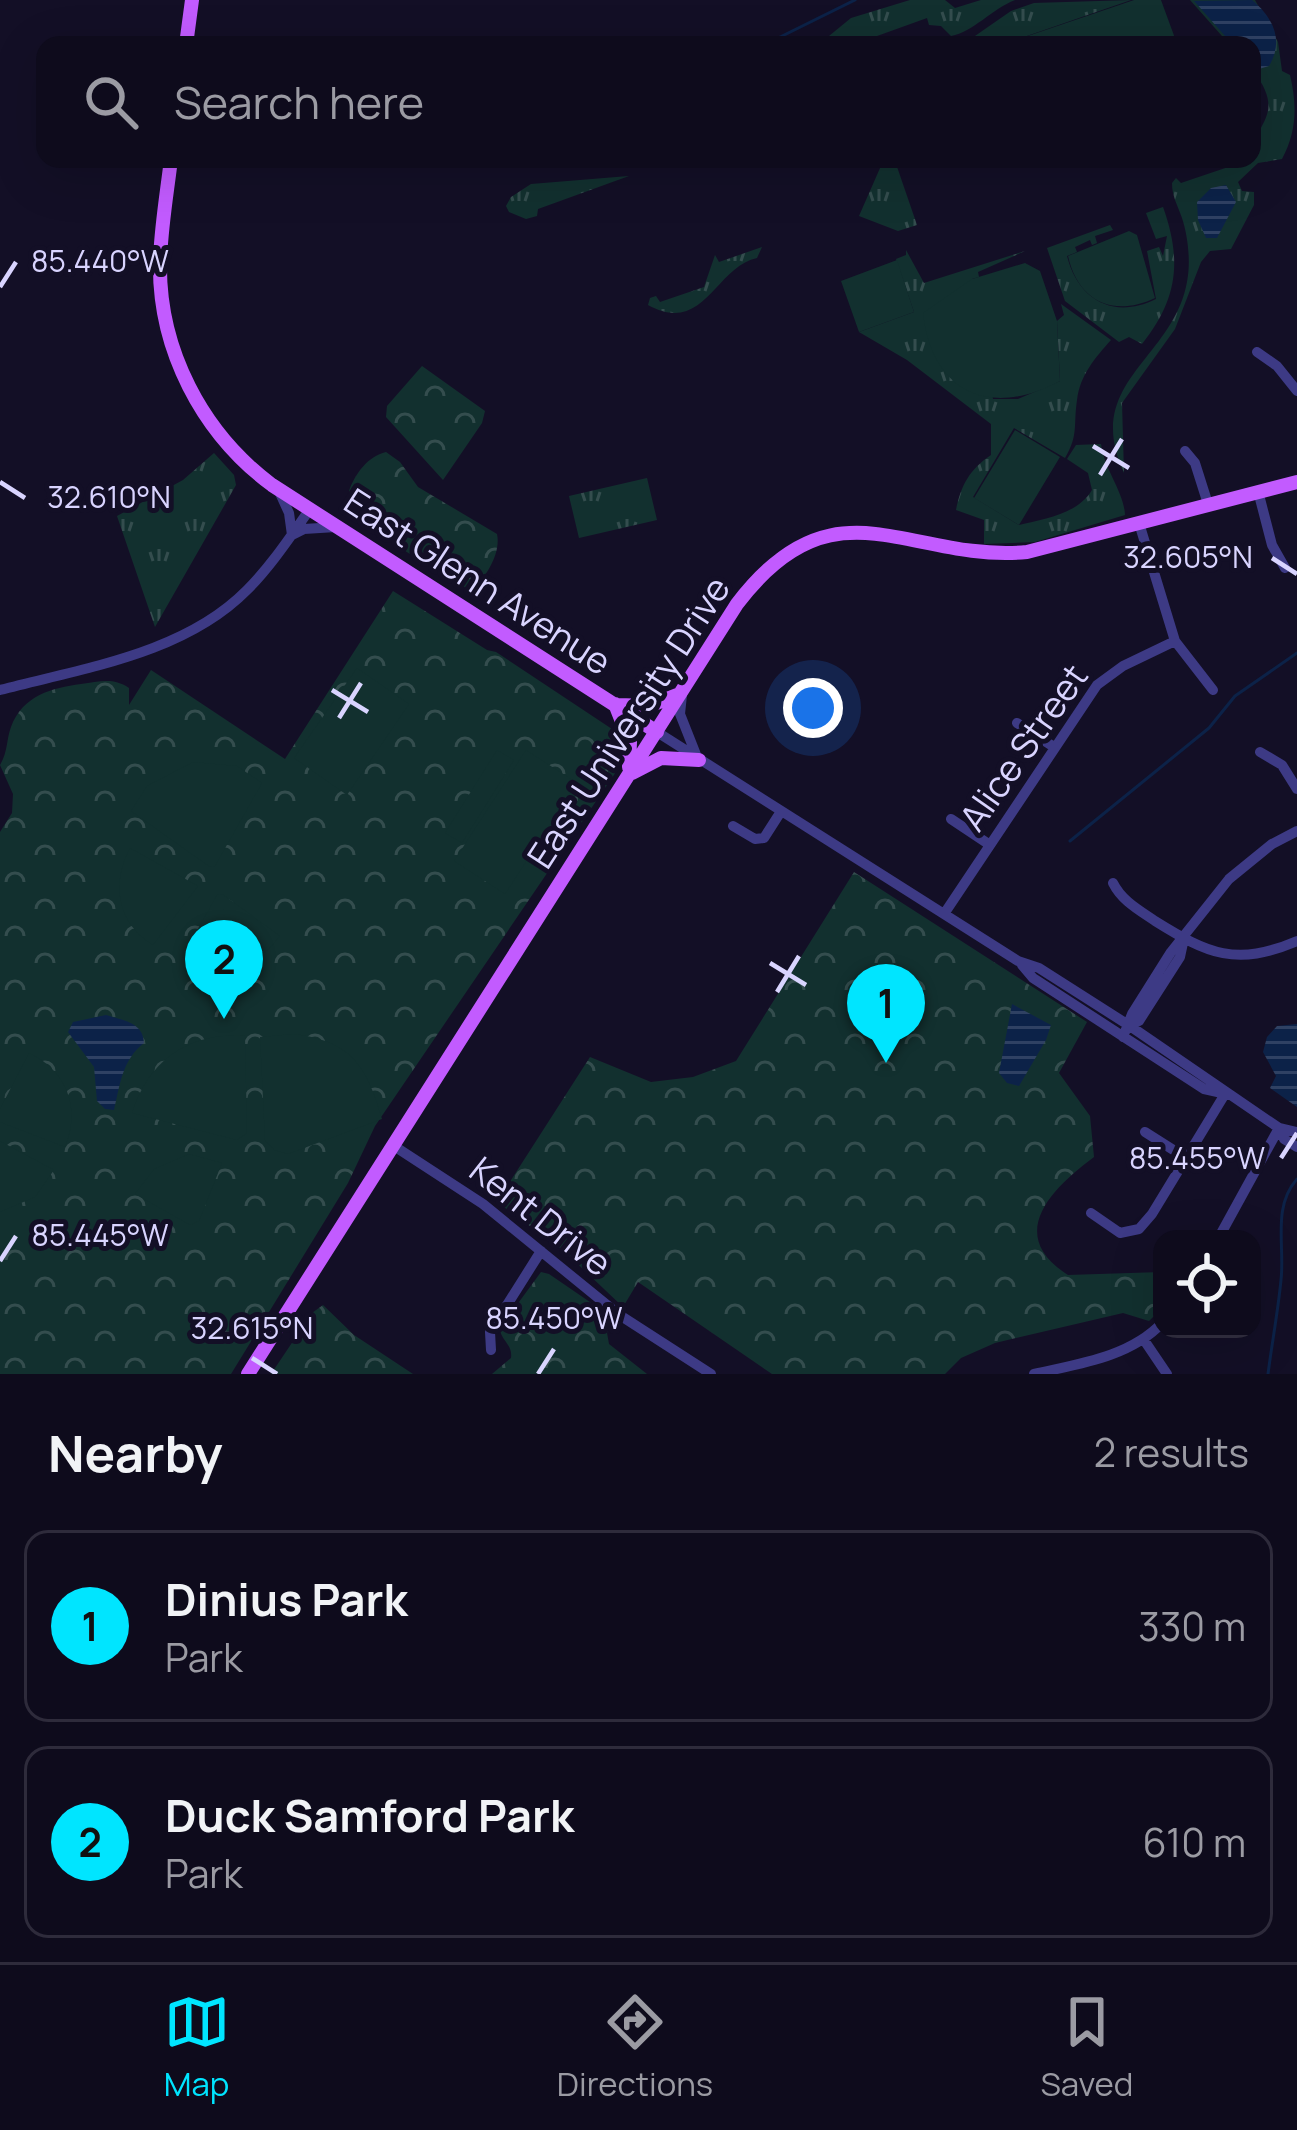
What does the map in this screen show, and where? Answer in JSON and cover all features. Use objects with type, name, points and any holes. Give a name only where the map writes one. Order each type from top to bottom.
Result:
[{"type":"main road","points":[[187,36],[192,0]]},
{"type":"main road","name":"East Glenn Avenue","points":[[170,168],[160,267],[164,314],[173,348],[207,418],[239,458],[278,489],[657,732]]},
{"type":"main road","name":"East University Drive","points":[[248,1374],[752,584],[776,563],[808,544],[866,532],[1010,554],[1045,549],[1297,482]]},
{"type":"main road","points":[[628,776],[633,752],[615,704],[649,706],[682,692]]},
{"type":"main road","points":[[628,776],[661,758],[699,760]]},
{"type":"street","points":[[1257,352],[1277,366],[1297,392]]},
{"type":"street","points":[[1185,451],[1195,463],[1208,504]]},
{"type":"street","points":[[278,489],[290,513],[292,535]]},
{"type":"street","points":[[1258,491],[1272,545],[1285,568]]},
{"type":"street","points":[[0,691],[118,658],[199,626],[248,590],[310,509]]},
{"type":"street","points":[[1139,524],[1175,641],[1214,690]]},
{"type":"street","points":[[292,535],[336,526]]},
{"type":"street","name":"Alice Street","points":[[944,914],[1085,699],[1110,674],[1175,641]]},
{"type":"street","points":[[682,692],[680,714],[699,760]]},
{"type":"street","points":[[1017,724],[1054,747]]},
{"type":"street","name":"East Glenn Avenue","points":[[657,732],[1018,961],[1039,968],[1127,1031],[1210,1077],[1225,1094],[1279,1128],[1297,1132]]},
{"type":"street","points":[[1260,752],[1282,766],[1297,789]]},
{"type":"street","points":[[733,826],[754,839],[764,838],[780,813]]},
{"type":"street","points":[[951,819],[990,844]]},
{"type":"street","points":[[1127,1031],[1138,1021],[1180,957],[1184,940],[1229,878],[1297,831]]},
{"type":"street","points":[[1113,883],[1126,901],[1184,940],[1216,953],[1249,956],[1297,941]]},
{"type":"street","points":[[1091,1214],[1120,1233],[1138,1229],[1152,1214],[1225,1094]]},
{"type":"street","points":[[1223,1230],[1279,1128]]},
{"type":"street","name":"East Glenn Avenue","points":[[1279,1128],[1284,1139],[1297,1147]]},
{"type":"street","points":[[1144,1132],[1186,1158]]},
{"type":"street","name":"Kent Drive","points":[[394,1146],[483,1204],[618,1314],[711,1374]]},
{"type":"street","points":[[491,1350],[490,1332],[542,1251]]},
{"type":"street","points":[[1034,1374],[1112,1355],[1153,1332]]},
{"type":"street","points":[[1144,1340],[1167,1374]]},
{"type":"green space","points":[[910,0],[945,0],[955,8],[981,0],[1015,0],[951,36],[941,26],[929,25],[927,18],[877,36],[829,36],[851,18]]},
{"type":"green space","points":[[1131,0],[1027,36],[975,36],[1011,11],[1034,3]]},
{"type":"green space","points":[[1134,0],[1161,0],[1174,36],[1028,36]]},
{"type":"green space","points":[[1190,0],[1255,0],[1278,42],[1282,71],[1290,75],[1293,128],[1282,159],[1261,162],[1268,98],[1261,82],[1261,36],[1222,36]]},
{"type":"green space","points":[[880,168],[897,168],[917,225],[898,231],[859,216]]},
{"type":"green space","points":[[1225,168],[1253,168],[1238,182],[1242,191],[1254,192],[1254,205],[1231,249],[1210,251],[1201,262],[1175,329],[1122,403],[1124,473],[1114,442],[1114,416],[1134,373],[1179,309],[1187,282],[1187,241],[1172,183],[1176,178],[1181,183]]},
{"type":"green space","points":[[629,176],[538,209],[537,216],[526,219],[506,206],[531,184]]},
{"type":"green space","points":[[1163,207],[1173,244],[1169,295],[1142,344],[1129,337],[1119,342],[1065,301],[1047,248],[1110,225],[1113,230],[1095,236],[1097,243],[1092,245],[1090,240],[1067,256],[1072,271],[1100,302],[1141,305],[1156,299],[1147,251],[1159,247],[1163,256],[1167,236],[1156,239],[1146,213]]},
{"type":"green space","points":[[1129,231],[1137,235],[1155,298],[1112,305],[1080,284],[1068,256]]},
{"type":"green space","points":[[762,247],[757,258],[730,274],[696,306],[667,312],[648,305],[656,296],[660,302],[704,287],[715,255],[719,262]]},
{"type":"green space","points":[[906,250],[924,283],[1025,251],[972,279],[993,399],[1018,399],[1060,381],[1057,321],[1064,315],[1061,304],[1111,340],[1081,383],[1074,436],[1065,458],[1014,428],[973,497],[1019,525],[1060,514],[1092,490],[1088,473],[1067,459],[1076,445],[1101,444],[1125,515],[1035,542],[984,544],[984,520],[956,510],[968,478],[991,455],[991,424],[907,360],[859,332],[914,312],[896,259],[906,255]]},
{"type":"green space","points":[[897,260],[914,312],[859,332],[841,281]]},
{"type":"green space","points":[[1025,263],[1040,271],[1057,321],[1060,381],[1011,397],[969,391],[939,363],[923,313],[972,279]]},
{"type":"green space","points":[[422,366],[485,411],[482,423],[443,480],[386,417],[387,406]]},
{"type":"green space","points":[[1015,430],[1060,457],[1019,525],[974,498]]},
{"type":"green space","points":[[386,452],[418,487],[497,534],[492,564],[473,589],[459,586],[364,524],[349,491],[363,467]]},
{"type":"green space","points":[[214,453],[234,475],[236,485],[155,627],[117,516],[183,480]]},
{"type":"green space","points":[[647,478],[657,520],[579,538],[569,496]]},
{"type":"green space","points":[[393,591],[615,731],[625,745],[620,766],[375,1126],[348,1183],[231,1374],[0,1374],[0,832],[12,813],[13,794],[0,765],[16,716],[31,700],[49,691],[100,681],[129,688],[129,705],[151,670],[285,759]]},
{"type":"green space","points":[[357,668],[409,704],[347,795],[294,758]]},
{"type":"green space","points":[[497,750],[514,760],[462,843],[445,833]]},
{"type":"green space","points":[[526,750],[577,783],[505,894],[454,861]]},
{"type":"green space","points":[[193,762],[237,766],[262,783],[215,866],[210,867],[131,811],[147,786]]},
{"type":"green space","points":[[130,848],[198,886],[153,945],[132,926],[121,902],[121,875]]},
{"type":"green space","points":[[854,872],[1087,1022],[1059,1073],[1090,1116],[1094,1157],[1050,1198],[1037,1229],[1039,1244],[1049,1260],[1068,1275],[1153,1272],[1153,1317],[1149,1321],[1123,1313],[995,1343],[961,1358],[945,1374],[772,1374],[638,1282],[623,1307],[564,1251],[497,1202],[590,1057],[651,1082],[693,1077],[736,1061]]},
{"type":"green space","points":[[217,895],[280,936],[259,956],[235,967],[210,967],[182,957]]},
{"type":"green space","points":[[294,1034],[330,1043],[354,1059],[370,1084],[382,1119],[288,1154],[274,1150],[265,1140],[260,1037]]},
{"type":"green space","points":[[245,1036],[247,1133],[237,1140],[132,1113],[149,1078],[174,1053],[206,1039]]},
{"type":"green space","points":[[29,1053],[53,1070],[67,1092],[71,1118],[65,1147],[0,1122],[0,1109]]},
{"type":"green space","points":[[0,1141],[54,1170],[35,1197],[0,1212]]},
{"type":"green space","points":[[189,1154],[222,1163],[199,1221],[190,1225],[135,1194],[154,1169]]},
{"type":"green space","points":[[541,1272],[603,1311],[610,1324],[609,1344],[647,1374],[492,1374],[511,1358],[500,1328]]},
{"type":"green space","points":[[323,1305],[354,1335],[413,1374],[271,1374],[312,1313]]},
{"type":"water","points":[[1252,0],[1271,22],[1276,39],[1269,66],[1261,68],[1261,36],[1225,36],[1194,1]]},
{"type":"water","points":[[1226,185],[1236,202],[1217,238],[1206,238],[1197,202],[1211,188]]},
{"type":"water","points":[[1012,1004],[1051,1025],[1019,1086],[1007,1083],[999,1073]]},
{"type":"water","points":[[106,1015],[136,1026],[144,1043],[126,1065],[114,1110],[97,1101],[94,1067],[68,1032],[73,1022]]},
{"type":"water","points":[[1297,1024],[1297,1107],[1270,1088],[1276,1076],[1263,1052],[1277,1026]]},
{"type":"waterway","points":[[782,36],[855,0]]},
{"type":"waterway","points":[[1070,841],[1209,728],[1235,696],[1297,653]]},
{"type":"waterway","points":[[1268,1374],[1281,1280],[1282,1214],[1297,1179]]},
{"type":"place","name":"Duck Samford Park","points":[[224,1019]]},
{"type":"place","name":"Dinius Park","points":[[886,1063]]}]
